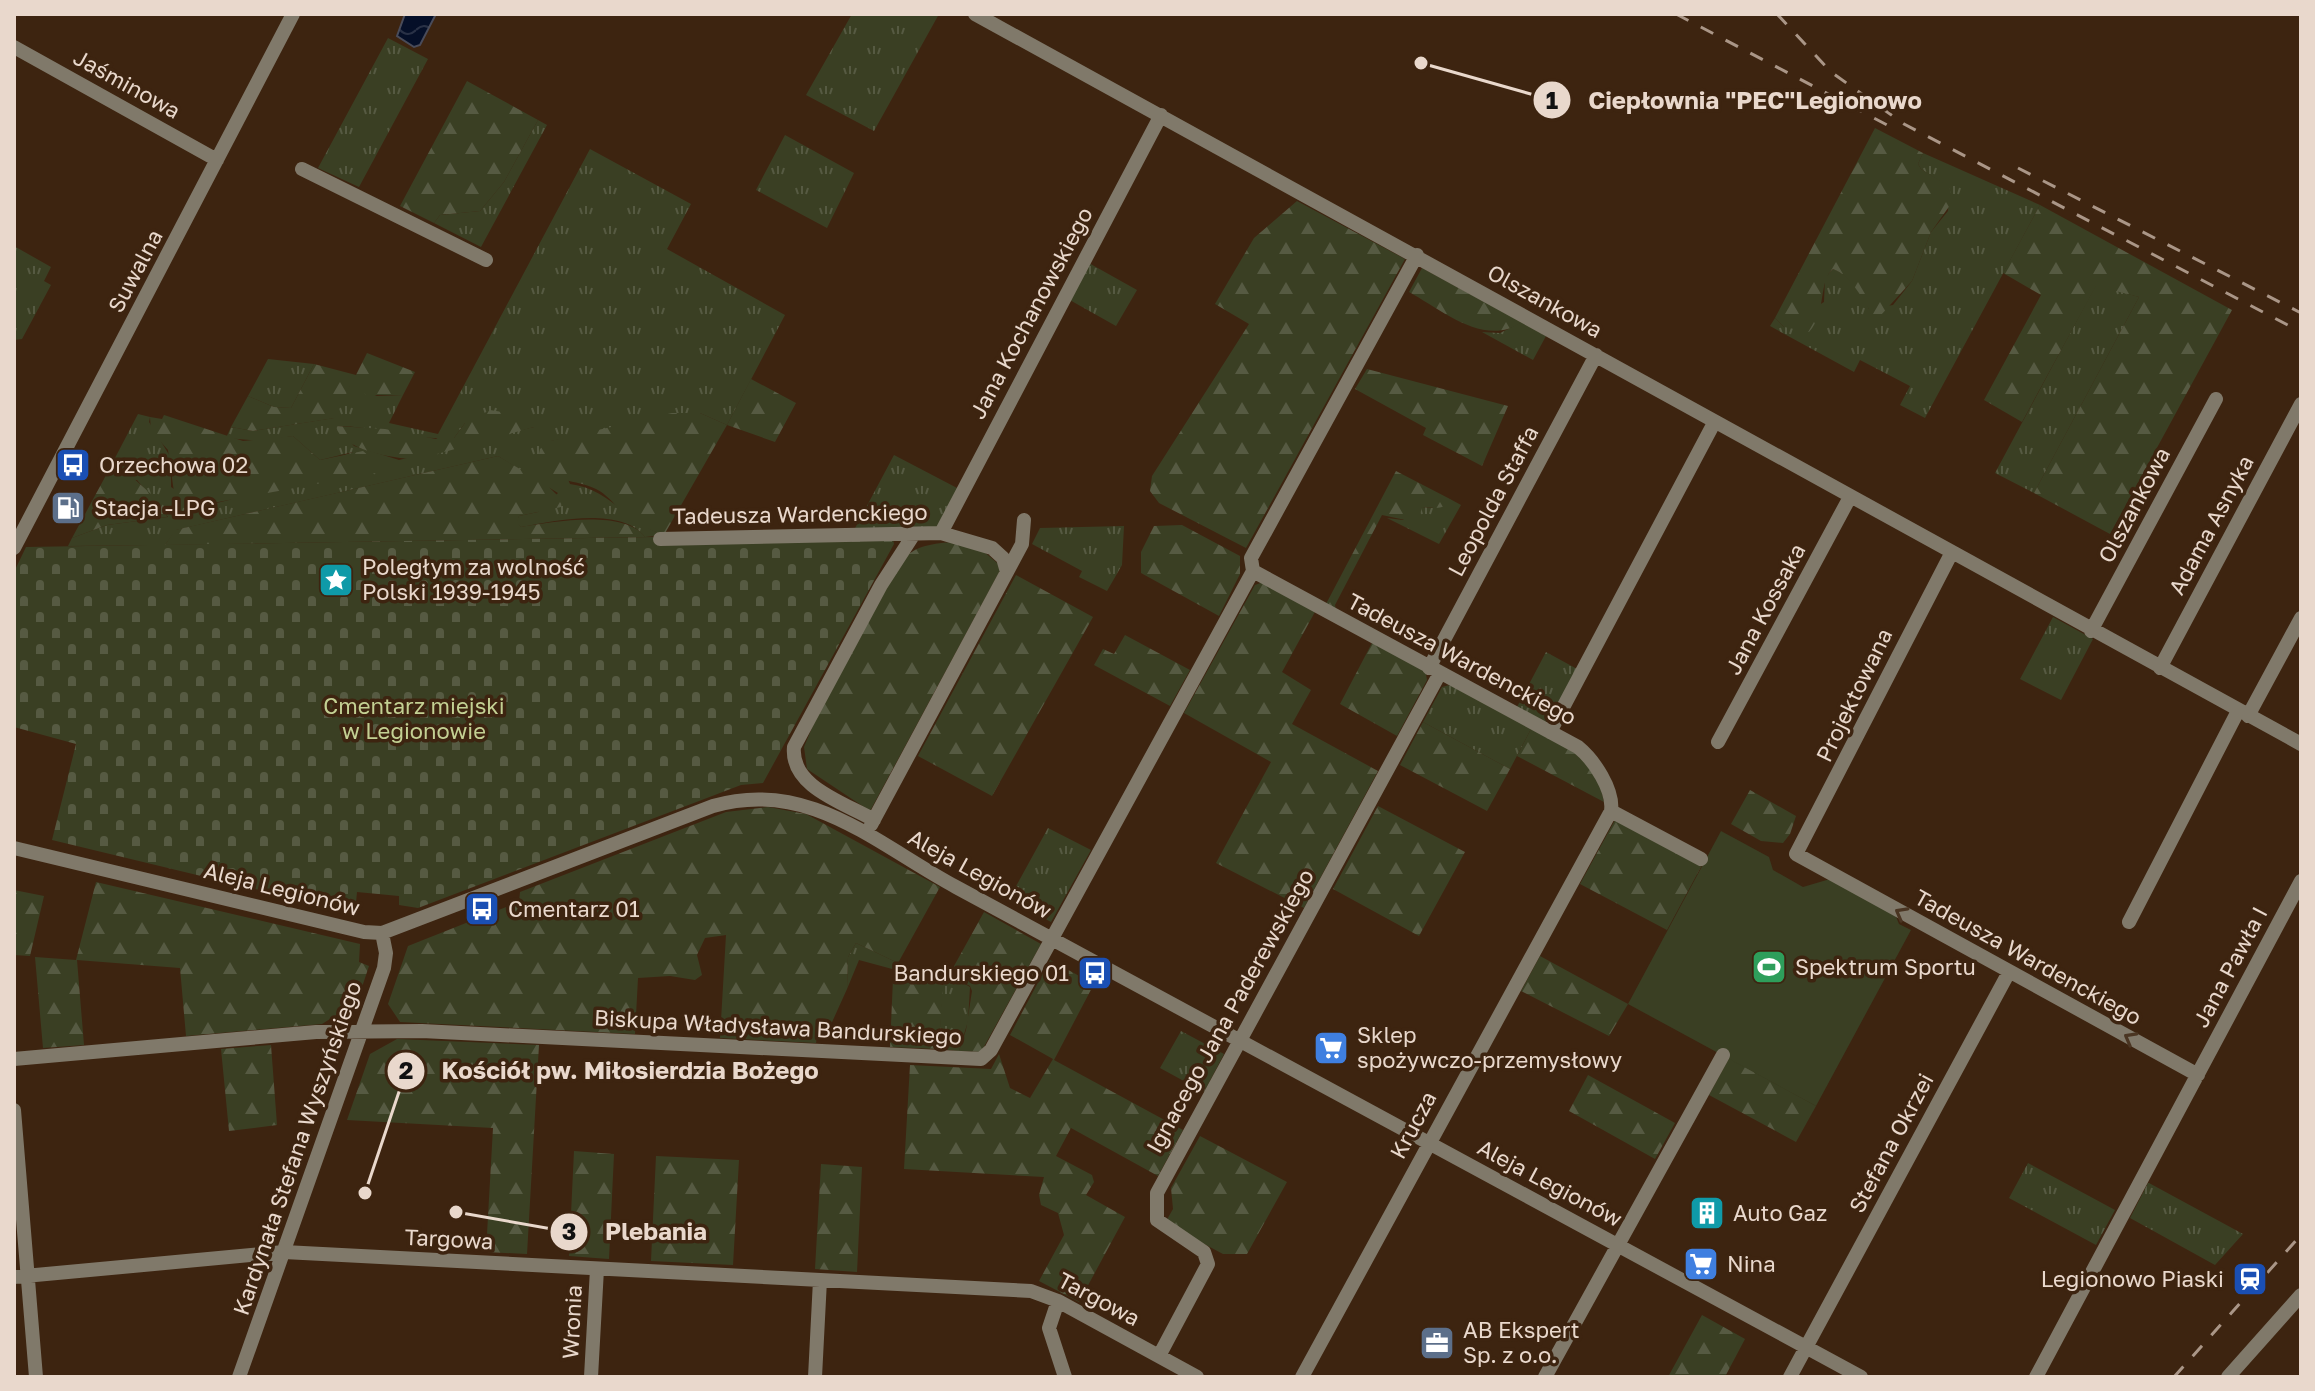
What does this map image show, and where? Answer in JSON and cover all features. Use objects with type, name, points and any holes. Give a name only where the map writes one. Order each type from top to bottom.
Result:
[{"type":"street","name":"Suwalna","points":[[14,548],[293,14]]},
{"type":"street","name":"Olszankowa","points":[[975,14],[2301,744]]},
{"type":"street","name":"Jaśminowa","points":[[14,47],[217,160]]},
{"type":"street","name":"Jana Kochanowskiego","points":[[941,533],[1161,115]]},
{"type":"street","points":[[302,169],[486,260]]},
{"type":"street","name":"Biskupa Władysława Bandurskiego","points":[[14,1059],[316,1032],[454,1032],[977,1060],[991,1050],[1052,939],[1253,571],[1251,558],[1417,255]]},
{"type":"street","name":"Leopolda Staffa","points":[[1434,670],[1596,355]]},
{"type":"street","name":"Olszankowa","points":[[2091,631],[2216,399]]},
{"type":"street","name":"Adama Asnyka","points":[[2160,668],[2301,404]]},
{"type":"street","points":[[1550,732],[1714,423]]},
{"type":"street","name":"Jana Kossaka","points":[[1718,742],[1850,497]]},
{"type":"street","points":[[865,835],[1022,544],[1024,520]]},
{"type":"street","name":"Tadeusza Wardenckiego","points":[[660,539],[941,533],[992,548],[1006,562],[1007,572]]},
{"type":"street","points":[[874,820],[805,781],[793,763],[794,747],[873,599],[914,534]]},
{"type":"street","name":"Projektowana","points":[[1796,854],[1951,554]]},
{"type":"street","name":"Tadeusza Wardenckiego","points":[[1253,571],[1585,753],[1611,799],[1611,811]]},
{"type":"street","points":[[2129,922],[2243,713],[2301,618]]},
{"type":"street","name":"Ignacego Jana Paderewskiego","points":[[1159,1356],[1208,1264],[1204,1252],[1157,1220],[1155,1200],[1434,670]]},
{"type":"street","name":"Aleja Legionów","points":[[14,848],[382,933],[697,812],[738,799],[790,800],[825,813],[1861,1377]]},
{"type":"street","points":[[1611,811],[1701,859]]},
{"type":"street","name":"Krucza","points":[[1302,1377],[1611,811]]},
{"type":"street","name":"Tadeusza Wardenckiego","points":[[1796,854],[2198,1075]]},
{"type":"street","name":"Jana Pawła I","points":[[2036,1377],[2301,881]]},
{"type":"street","name":"Kardynała Stefana Wyszyńskiego","points":[[239,1377],[385,965],[382,933]]},
{"type":"street","name":"Stefana Okrzei","points":[[1790,1377],[2009,972]]},
{"type":"street","points":[[1545,1377],[1723,1055]]},
{"type":"street","points":[[14,1110],[22,1276],[36,1377]]},
{"type":"street","name":"Targowa","points":[[22,1276],[284,1252],[1031,1291],[1058,1301],[1197,1377]]},
{"type":"street","name":"Wronia","points":[[591,1377],[597,1269]]},
{"type":"street","points":[[815,1377],[820,1280]]},
{"type":"street","points":[[2228,1377],[2301,1295]]},
{"type":"street","points":[[1058,1301],[1049,1328],[1065,1377]]},
{"type":"green space","points":[[852,14],[939,14],[874,131],[806,95]]},
{"type":"green space","points":[[388,38],[428,59],[359,187],[318,168]]},
{"type":"green space","points":[[467,81],[538,120],[504,182],[480,211],[440,215],[434,223],[400,206]]},
{"type":"green space","points":[[538,120],[547,125],[481,247],[434,223],[440,215],[480,211],[504,182]]},
{"type":"green space","points":[[1875,128],[1923,153],[1918,164],[1921,169],[1949,186],[1953,201],[1931,232],[1912,281],[1881,315],[1873,315],[1851,282],[1833,269],[1825,281],[1818,315],[1809,332],[1784,327],[1775,318]]},
{"type":"green space","points":[[785,135],[854,173],[827,228],[756,190]]},
{"type":"green space","points":[[590,149],[691,204],[667,249],[785,315],[727,425],[700,413],[551,441],[570,484],[596,492],[639,523],[664,535],[645,537],[634,527],[604,519],[568,519],[521,527],[516,523],[519,516],[538,512],[558,493],[498,456],[176,530],[165,545],[68,546],[72,538],[107,525],[168,517],[137,480],[104,479],[138,414],[150,417],[149,422],[171,458],[171,487],[200,507],[229,500],[353,452],[320,460],[293,436],[261,441],[226,438],[231,427],[253,431],[334,418],[350,385],[377,396],[403,395],[389,423],[438,434]],"holes":[[[465,423],[534,427],[399,460],[354,446],[337,426],[439,438],[454,438]]]},
{"type":"green space","points":[[1923,153],[2040,205],[1925,418],[1900,405],[1910,386],[1860,360],[1854,372],[1770,326],[1775,318],[1784,327],[1824,302],[1825,278],[1833,269],[1855,285],[1869,309],[1893,305],[1912,281],[1931,232],[1948,211],[1949,187],[1921,169],[1918,164]]},
{"type":"green space","points":[[1297,201],[1405,259],[1246,548],[1159,503],[1150,491],[1152,476],[1249,324],[1215,304],[1254,238]]},
{"type":"green space","points":[[2040,205],[2232,310],[2110,534],[2034,493],[2139,297],[2096,286],[2022,422],[1984,400],[2041,295],[2003,273]]},
{"type":"green space","points":[[14,246],[51,267],[44,281],[51,285],[22,339],[14,340]]},
{"type":"green space","points":[[1087,262],[1137,290],[1116,326],[1068,299]]},
{"type":"green space","points":[[1422,268],[1522,322],[1508,329],[1493,331],[1464,324],[1409,292]]},
{"type":"green space","points":[[2096,285],[2139,297],[2034,493],[1995,473]]},
{"type":"green space","points":[[1522,322],[1546,336],[1533,360],[1482,332],[1500,333]]},
{"type":"green space","points":[[367,353],[415,372],[403,395],[367,395],[350,386],[335,418],[253,431],[231,427],[248,396],[274,407],[291,408],[314,364],[356,375]]},
{"type":"green space","points":[[268,359],[314,364],[291,408],[274,407],[248,396]]},
{"type":"green space","points":[[1367,369],[1508,406],[1482,466],[1423,435],[1426,428],[1355,389]]},
{"type":"green space","points":[[751,379],[796,403],[775,442],[727,425]]},
{"type":"green space","points":[[490,410],[539,418],[534,427],[419,459],[398,458],[358,447],[340,434],[336,426],[385,429],[436,439],[442,435],[454,438],[465,423]]},
{"type":"green space","points":[[672,413],[700,413],[727,425],[664,535],[633,521],[596,489],[557,478],[537,464],[540,449],[550,441]]},
{"type":"green space","points":[[164,415],[243,441],[293,436],[320,460],[363,451],[378,464],[379,469],[376,473],[191,507],[175,499],[168,450],[151,431],[150,417],[162,419]]},
{"type":"green space","points":[[894,455],[959,489],[937,530],[853,532]]},
{"type":"green space","points":[[498,456],[547,485],[562,500],[561,507],[519,516],[517,523],[521,527],[605,520],[635,528],[645,537],[165,545],[175,530]]},
{"type":"green space","points":[[1396,471],[1450,499],[1441,507],[1422,507],[1420,515],[1410,521],[1382,515],[1335,605],[1336,609],[1326,604]]},
{"type":"green space","points":[[130,475],[164,506],[167,517],[107,525],[72,538],[104,479]]},
{"type":"green space","points":[[1450,499],[1461,505],[1439,544],[1387,518],[1403,520],[1422,507],[1432,508]]},
{"type":"green space","points":[[1182,525],[1240,556],[1240,574],[1219,616],[1141,573],[1141,552],[1154,526]]},
{"type":"green space","points":[[1124,526],[1122,565],[1107,591],[1079,577],[1082,571],[1032,544],[1040,528]]},
{"type":"green space","name":"Cmentarz miejski w Legionowie","points":[[655,537],[655,544],[893,539],[894,544],[763,783],[741,785],[418,908],[399,905],[399,896],[357,892],[355,913],[52,840],[76,744],[14,727],[14,572],[26,547]]},
{"type":"green space","points":[[959,541],[983,551],[1002,567],[870,811],[807,769],[804,747],[827,692],[903,559],[922,547]]},
{"type":"green space","points":[[1016,575],[1093,617],[992,796],[918,756]]},
{"type":"green space","points":[[1263,582],[1316,610],[1282,672],[1311,690],[1292,724],[1378,771],[1304,908],[1216,863],[1271,762],[1184,713],[1255,585]]},
{"type":"green space","points":[[2053,617],[2093,639],[2061,700],[2020,679]]},
{"type":"green space","points":[[1125,635],[1190,670],[1170,706],[1094,665],[1103,649],[1114,654]]},
{"type":"green space","points":[[1373,641],[1425,669],[1427,680],[1397,736],[1340,704]]},
{"type":"green space","points":[[1546,652],[1579,670],[1551,725],[1517,707]]},
{"type":"green space","points":[[1453,684],[1532,727],[1510,769],[1423,722],[1442,687]]},
{"type":"green space","points":[[1423,722],[1510,769],[1487,811],[1400,765]]},
{"type":"green space","points":[[1532,727],[1579,755],[1595,774],[1604,802],[1517,756]]},
{"type":"green space","points":[[1750,790],[1796,816],[1790,834],[1783,843],[1761,841],[1731,824]]},
{"type":"green space","points":[[1378,806],[1465,852],[1419,936],[1333,889]]},
{"type":"green space","points":[[768,807],[806,814],[940,887],[898,963],[856,943],[848,957],[847,989],[828,1031],[818,1031],[816,1043],[720,1038],[726,935],[705,938],[697,955],[702,975],[695,980],[670,976],[638,978],[635,1034],[400,1022],[388,1004],[408,946],[519,902],[520,892],[726,812]]},
{"type":"green space","points":[[1615,820],[1702,865],[1667,930],[1580,884]]},
{"type":"green space","points":[[1048,828],[1091,850],[1051,922],[1009,899]]},
{"type":"green space","name":"Spektrum Sportu","points":[[1721,831],[1769,857],[1773,870],[1803,887],[1830,879],[1895,914],[1899,924],[1911,930],[1816,1106],[1628,1004]]},
{"type":"green space","points":[[96,882],[360,944],[359,962],[369,966],[357,1002],[322,1024],[186,1036],[180,968],[77,960],[84,1045],[43,1048],[35,957],[76,960]]},
{"type":"green space","points":[[14,890],[44,896],[30,956],[14,955]]},
{"type":"green space","points":[[984,912],[1041,944],[981,1052],[959,1051],[972,991],[970,986],[949,975]]},
{"type":"green space","points":[[856,943],[898,963],[896,970],[859,960],[847,989],[848,957]]},
{"type":"green space","points":[[1540,956],[1628,1004],[1609,1036],[1521,991]]},
{"type":"green space","points":[[1050,960],[1094,984],[1054,1060],[1183,1130],[1158,1176],[1071,1128],[1056,1156],[1092,1175],[1094,1182],[1086,1195],[1125,1217],[1079,1302],[1039,1281],[1064,1235],[1058,1213],[1041,1205],[1039,1195],[1044,1177],[904,1169],[910,1065],[991,1069],[999,1054],[1010,1088],[1030,1098],[1053,1059],[1010,1035]]},
{"type":"green space","points":[[909,975],[943,985],[949,975],[970,987],[968,1021],[959,1051],[939,1049],[942,988],[907,983]]},
{"type":"green space","points":[[893,979],[943,987],[939,1049],[890,1047]]},
{"type":"green space","points":[[1181,1031],[1224,1054],[1204,1092],[1160,1068]]},
{"type":"green space","points":[[397,1039],[539,1045],[527,1254],[486,1252],[493,1128],[347,1120],[370,1054]]},
{"type":"green space","points":[[271,1045],[277,1125],[229,1131],[221,1049]]},
{"type":"green space","points":[[1729,1058],[1816,1106],[1796,1142],[1709,1095]]},
{"type":"green space","points":[[1588,1075],[1675,1123],[1655,1159],[1569,1111]]},
{"type":"green space","points":[[1200,1136],[1287,1182],[1247,1254],[1223,1254],[1165,1223],[1173,1209],[1171,1188]]},
{"type":"green space","points":[[574,1151],[614,1154],[609,1259],[569,1256]]},
{"type":"green space","points":[[656,1156],[739,1160],[733,1265],[651,1261]]},
{"type":"green space","points":[[2028,1163],[2115,1210],[2096,1245],[2009,1198]]},
{"type":"green space","points":[[821,1164],[862,1167],[857,1272],[815,1269]]},
{"type":"green space","points":[[2148,1183],[2243,1234],[2215,1265],[2130,1218]]},
{"type":"green space","points":[[1702,1315],[1745,1339],[1725,1377],[1668,1377]]},
{"type":"water","points":[[405,14],[436,14],[420,45],[414,47],[397,36]]},
{"type":"railway","points":[[1676,14],[1889,126]]},
{"type":"railway","points":[[1777,14],[1831,72],[1904,124],[2301,332]]},
{"type":"railway","points":[[2018,168],[2301,313]]},
{"type":"railway","points":[[2174,1377],[2301,1235]]},
{"type":"place","name":"Ciepłownia \"PEC\"Legionowo","points":[[1421,63]]},
{"type":"place","name":"Orzechowa 02","points":[[73,465]]},
{"type":"place","name":"Stacja -LPG","points":[[68,508]]},
{"type":"place","name":"Poległym za wolność Polski 1939-1945","points":[[336,580]]},
{"type":"place","name":"Cmentarz 01","points":[[482,909]]},
{"type":"place","name":"Spektrum Sportu","points":[[1769,967]]},
{"type":"place","name":"Bandurskiego 01","points":[[1095,973]]},
{"type":"place","name":"Sklep spożywczo-przemysłowy","points":[[1331,1048]]},
{"type":"place","name":"Kościół pw. Miłosierdzia Bożego","points":[[365,1193]]},
{"type":"place","name":"Plebania","points":[[456,1212]]},
{"type":"place","name":"Auto Gaz","points":[[1707,1213]]},
{"type":"place","name":"Nina","points":[[1701,1264]]},
{"type":"place","name":"Legionowo Piaski","points":[[2250,1279]]},
{"type":"place","name":"AB Ekspert Sp. z o.o.","points":[[1437,1343]]}]
